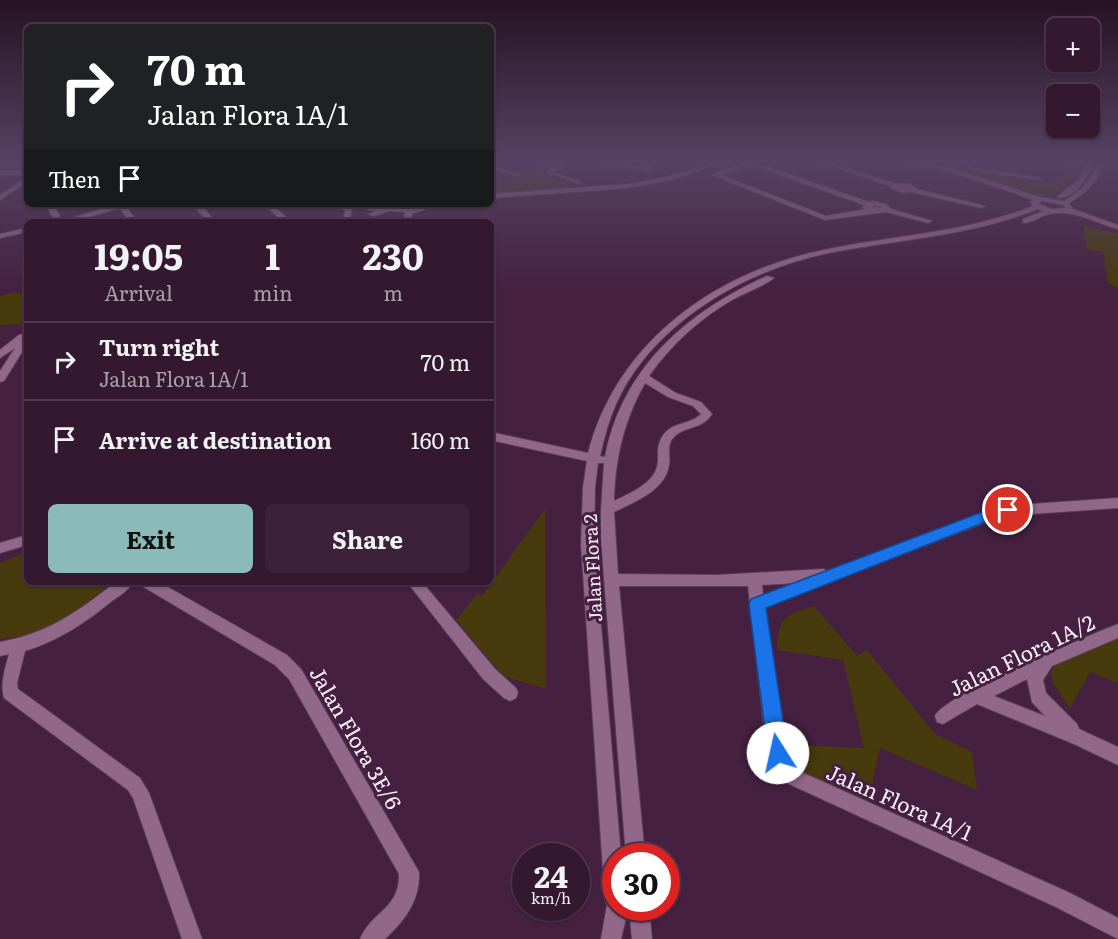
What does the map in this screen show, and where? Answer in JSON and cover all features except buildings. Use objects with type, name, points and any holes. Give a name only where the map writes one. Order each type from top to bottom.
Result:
[{"type":"street","points":[[787,204],[832,219],[870,207]]},
{"type":"street","points":[[861,204],[886,208],[928,221]]},
{"type":"street","points":[[886,208],[889,204]]},
{"type":"street","points":[[972,204],[981,206]]},
{"type":"street","points":[[1044,204],[1067,207]]},
{"type":"street","points":[[1044,204],[1067,207],[1118,227]]},
{"type":"street","name":"Jalan Flora 2","points":[[634,843],[607,510],[615,437],[627,404],[643,377],[661,352],[687,327],[743,289],[799,266],[828,258],[988,231],[1025,221],[1044,204]]},
{"type":"street","name":"Jalan Flora 2","points":[[611,843],[588,541],[598,435],[612,400],[648,348],[675,322],[732,285],[790,261],[820,253],[985,225],[1016,217],[1044,204]]},
{"type":"street","points":[[1067,207],[1070,204]]},
{"type":"street","points":[[69,219],[116,207]]},
{"type":"street","points":[[199,207],[209,219]]},
{"type":"street","points":[[271,207],[284,219]]},
{"type":"street","points":[[344,207],[349,211],[347,216]]},
{"type":"street","points":[[371,212],[408,211],[423,207]]},
{"type":"street","points":[[406,219],[408,211]]},
{"type":"street","points":[[0,236],[24,231]]},
{"type":"street","points":[[0,355],[24,336]]},
{"type":"street","points":[[0,379],[24,339]]},
{"type":"street","points":[[607,510],[652,483],[661,473],[664,464],[663,444],[674,430],[700,421],[707,415],[704,408],[672,395],[643,377]]},
{"type":"street","points":[[494,437],[611,461]]},
{"type":"street","points":[[757,604],[1001,511],[1118,503]]},
{"type":"street","points":[[0,548],[24,541]]},
{"type":"street","points":[[611,580],[668,582],[754,580],[836,574]]},
{"type":"street","name":"Jalan Flora 1A/1","points":[[754,580],[775,744],[782,763],[793,777],[1063,900],[1118,929]]},
{"type":"street","points":[[0,650],[18,648],[67,627],[122,585]]},
{"type":"street","name":"Jalan Flora 3E/6","points":[[152,585],[281,660],[295,674],[409,872],[409,890],[403,905],[370,939]]},
{"type":"street","points":[[416,585],[489,674],[510,693]]},
{"type":"street","name":"Jalan Flora 1A/2","points":[[943,716],[976,696],[1048,660],[1118,631]]},
{"type":"street","points":[[18,648],[9,683],[10,693],[128,779],[140,793],[192,939]]},
{"type":"street","points":[[1048,660],[1035,678],[1038,697],[1080,738]]},
{"type":"street","points":[[976,696],[1118,756]]},
{"type":"street","points":[[611,939],[615,921]]},
{"type":"street","points":[[640,921],[642,939]]},
{"type":"shaded area","points":[[1083,226],[1118,233],[1118,288],[1108,283],[1103,252],[1087,249]]},
{"type":"shaded area","points":[[15,292],[24,295],[24,324],[0,325],[0,296]]},
{"type":"shaded area","points":[[545,509],[546,689],[503,676],[456,620],[477,594],[482,596],[490,585],[494,585],[494,579]]},
{"type":"shaded area","points":[[24,553],[24,585],[109,585],[74,612],[47,627],[33,633],[0,639],[0,563]]},
{"type":"shaded area","points":[[814,606],[857,656],[867,650],[935,734],[972,752],[977,790],[880,748],[867,808],[826,790],[801,769],[794,745],[864,748],[843,660],[777,650],[779,631],[785,619],[796,612]]},
{"type":"shaded area","points":[[1118,633],[1118,683],[1090,672],[1070,709],[1053,683],[1051,672],[1058,660]]},
{"type":"route","points":[[778,753],[757,604],[1008,510]]}]
